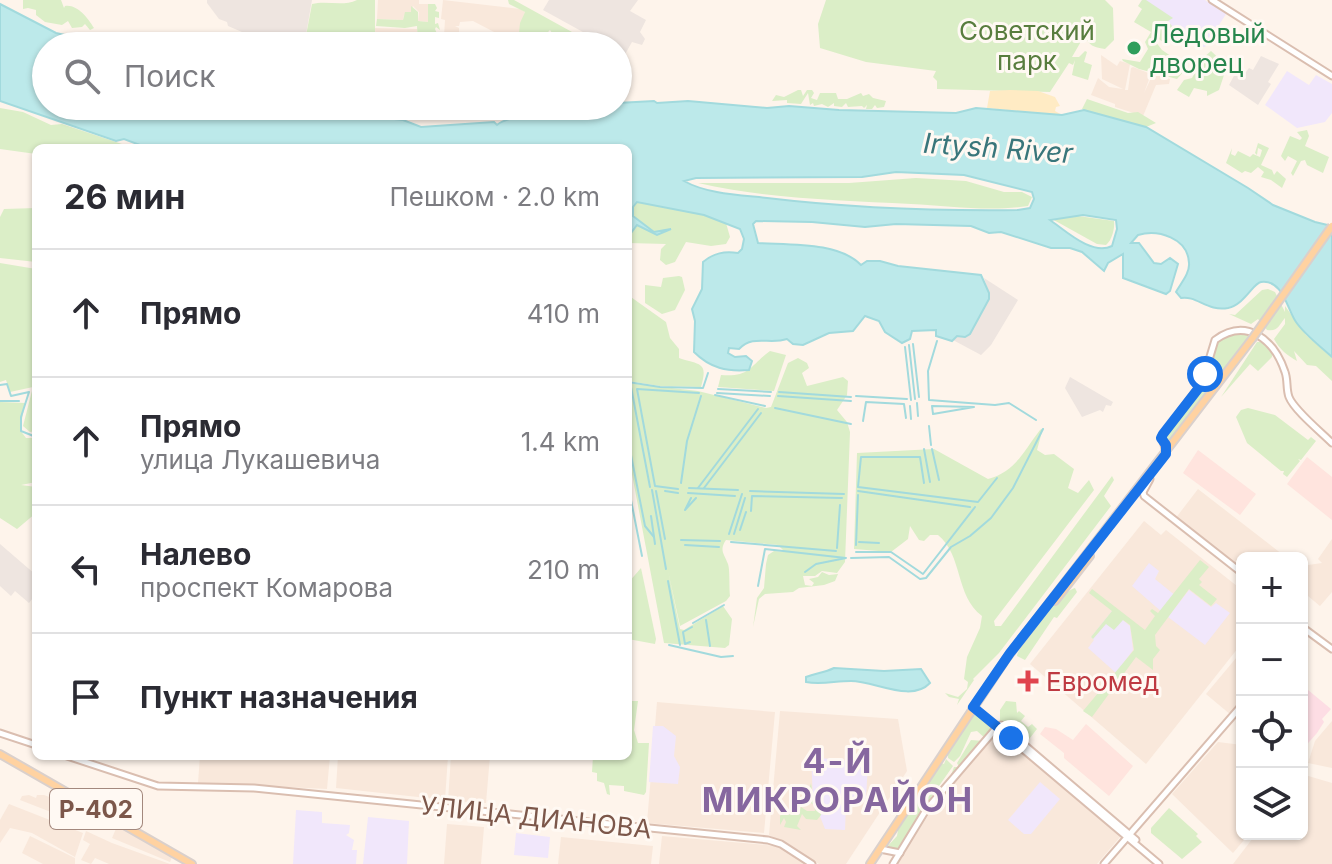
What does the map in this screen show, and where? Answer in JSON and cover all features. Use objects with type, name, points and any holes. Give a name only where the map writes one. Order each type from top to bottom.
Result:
[{"type":"main road","points":[[1214,0],[1332,75]]},
{"type":"main road","points":[[872,864],[975,708],[1053,600],[1150,479],[1332,229]]},
{"type":"main road","points":[[1166,454],[1166,445],[1161,438],[1200,385],[1215,340],[1233,330],[1242,329],[1263,339],[1284,369],[1291,401],[1332,443]]},
{"type":"main road","points":[[1088,556],[1254,340]]},
{"type":"main road","points":[[1166,445],[1174,443]]},
{"type":"main road","points":[[1150,479],[1144,496],[1236,569]]},
{"type":"main road","points":[[1134,500],[1143,497],[1236,569]]},
{"type":"main road","points":[[1308,633],[1332,648]]},
{"type":"main road","points":[[1308,633],[1332,648]]},
{"type":"main road","points":[[975,708],[1067,782],[1159,864]]},
{"type":"main road","points":[[975,708],[1012,737]]},
{"type":"main road","points":[[1104,864],[1236,712]]},
{"type":"main road","points":[[893,864],[926,810],[998,726]]},
{"type":"main road","points":[[0,733],[32,744]]},
{"type":"main road","points":[[989,737],[1001,733],[1012,737]]},
{"type":"main road","name":"Р-402","points":[[0,754],[192,864]]},
{"type":"main road","name":"УЛИЦА ДИАНОВА","points":[[79,760],[154,786],[254,788],[768,840],[781,844],[812,864]]},
{"type":"main road","points":[[881,850],[900,853]]},
{"type":"shaded area","points":[[207,0],[312,0],[306,32],[242,32],[219,19]]},
{"type":"shaded area","points":[[378,0],[419,0],[419,4],[428,4],[428,22],[418,21],[419,12],[413,6],[403,20],[377,19]]},
{"type":"shaded area","points":[[443,0],[525,12],[519,32],[494,32],[473,21],[460,22],[459,26],[455,26],[459,32],[444,32],[445,20],[441,19]]},
{"type":"shaded area","points":[[549,0],[638,0],[630,11],[646,20],[640,32],[645,39],[642,45],[632,42],[632,32],[583,32],[543,10]]},
{"type":"shaded area","points":[[1142,0],[1205,0],[1226,14],[1205,47],[1202,47],[1179,32],[1176,37],[1162,29],[1163,26],[1141,12],[1144,8],[1139,5]]},
{"type":"shaded area","points":[[375,28],[417,29],[417,32],[375,32]]},
{"type":"shaded area","points":[[1101,55],[1117,66],[1120,61],[1130,64],[1125,90],[1128,90],[1133,67],[1151,74],[1144,93],[1153,74],[1170,79],[1169,84],[1156,85],[1143,116],[1091,95],[1098,78],[1109,87],[1123,89],[1102,79]]},
{"type":"shaded area","points":[[1261,56],[1279,64],[1258,105],[1229,85],[1235,74],[1246,72],[1249,68],[1253,70]]},
{"type":"shaded area","points":[[1287,71],[1309,85],[1316,75],[1332,84],[1332,113],[1325,122],[1297,128],[1265,105]]},
{"type":"shaded area","points":[[984,278],[1018,300],[991,345],[981,355],[953,340],[957,336],[967,336],[983,311],[989,293]]},
{"type":"shaded area","points":[[1070,377],[1113,402],[1111,406],[1106,405],[1103,412],[1100,410],[1082,417],[1065,388]]},
{"type":"shaded area","points":[[1198,450],[1256,494],[1240,515],[1183,473]]},
{"type":"shaded area","points":[[1307,457],[1332,477],[1332,520],[1287,484]]},
{"type":"shaded area","points":[[1198,489],[1279,552],[1236,552],[1236,566],[1175,519]]},
{"type":"shaded area","points":[[1144,521],[1161,535],[1166,530],[1236,585],[1236,651],[1146,764],[1030,664]]},
{"type":"shaded area","points":[[1332,539],[1332,592],[1320,606],[1308,596],[1308,565],[1322,563],[1318,559]]},
{"type":"shaded area","points":[[0,544],[32,572],[32,599],[29,603],[15,591],[11,596],[0,586]]},
{"type":"shaded area","points":[[1149,563],[1159,571],[1155,579],[1176,596],[1163,613],[1132,586]]},
{"type":"shaded area","points":[[1189,590],[1211,607],[1216,603],[1230,613],[1205,645],[1168,617]]},
{"type":"shaded area","points":[[1112,611],[1130,626],[1133,650],[1116,673],[1088,648],[1094,640],[1091,637]]},
{"type":"shaded area","points":[[1236,658],[1236,709],[1231,715],[1206,694]]},
{"type":"shaded area","points":[[1308,690],[1331,709],[1322,719],[1324,722],[1308,743]]},
{"type":"shaded area","points":[[657,702],[775,712],[764,833],[647,823]]},
{"type":"shaded area","points":[[780,711],[898,719],[907,771],[846,864],[819,864],[769,835]]},
{"type":"shaded area","points":[[1332,721],[1332,768],[1308,763],[1315,741]]},
{"type":"shaded area","points":[[1086,724],[1133,766],[1109,796],[1040,734],[1045,727],[1056,729],[1073,740]]},
{"type":"shaded area","points":[[653,726],[663,726],[676,736],[674,756],[680,767],[678,784],[649,782]]},
{"type":"shaded area","points":[[1000,735],[1121,836],[1097,864],[897,864],[938,800],[991,739]]},
{"type":"shaded area","points":[[1218,742],[1236,744],[1236,840],[1244,840],[1233,853],[1172,794]]},
{"type":"shaded area","points":[[811,757],[868,763],[866,798],[840,797],[839,804],[846,805],[845,830],[825,829],[813,799]]},
{"type":"shaded area","points":[[200,760],[330,760],[327,789],[198,783]]},
{"type":"shaded area","points":[[338,760],[448,760],[445,800],[336,788]]},
{"type":"shaded area","points":[[451,760],[490,760],[486,803],[448,801]]},
{"type":"shaded area","points":[[1308,776],[1332,783],[1332,864],[1233,864],[1251,840],[1308,840]]},
{"type":"shaded area","points":[[1040,782],[1060,799],[1031,834],[1024,834],[1008,820]]},
{"type":"shaded area","points":[[37,795],[44,795],[79,808],[77,815],[74,821],[20,800],[22,796],[36,798]]},
{"type":"shaded area","points":[[9,804],[83,833],[75,857],[32,833],[10,828],[0,843],[0,820]]},
{"type":"shaded area","points":[[296,810],[322,812],[322,823],[350,825],[346,835],[354,840],[352,850],[357,850],[356,864],[293,864]]},
{"type":"shaded area","points":[[368,817],[409,821],[407,864],[363,864]]},
{"type":"shaded area","points":[[118,824],[173,855],[170,862],[112,838]]},
{"type":"shaded area","points":[[447,824],[484,827],[481,864],[444,864]]},
{"type":"shaded area","points":[[86,831],[170,864],[109,864],[95,858],[91,864],[81,860],[90,844],[83,840]]},
{"type":"shaded area","points":[[516,833],[550,837],[548,858],[514,855]]},
{"type":"shaded area","points":[[30,836],[75,858],[75,864],[43,864],[22,853]]},
{"type":"shaded area","points":[[662,836],[777,846],[806,864],[659,864]]},
{"type":"shaded area","points":[[561,837],[653,846],[651,864],[558,864]]},
{"type":"green space","points":[[23,0],[61,0],[64,8],[78,9],[94,28],[90,30],[85,24],[72,28],[68,21],[62,25],[45,22],[36,15],[36,10],[23,9]]},
{"type":"green space","points":[[375,0],[375,32],[307,32],[312,4]]},
{"type":"green space","points":[[508,0],[514,0],[572,32],[519,32],[525,12],[509,4]]},
{"type":"green space","name":"Советский парк","points":[[826,0],[1105,0],[1113,8],[1114,40],[1105,49],[1089,43],[1083,18],[1083,38],[1072,57],[1087,52],[1084,62],[1092,65],[1088,80],[1072,75],[1075,60],[1073,65],[1069,63],[1050,92],[937,89],[937,81],[933,77],[936,71],[866,62],[820,48],[818,24]]},
{"type":"green space","points":[[1142,0],[1173,18],[1168,21],[1172,26],[1168,45],[1157,38],[1155,41],[1162,50],[1193,71],[1190,76],[1190,71],[1186,69],[1177,79],[1139,69],[1123,61],[1140,62],[1148,49],[1145,42],[1151,32],[1134,22],[1142,9],[1138,6]]},
{"type":"green space","points":[[428,4],[435,4],[439,18],[435,17],[435,24],[438,23],[440,30],[436,27],[436,32],[417,32],[417,26],[376,26],[377,19],[403,20],[405,12],[411,12],[411,6],[418,12],[418,21],[428,22]]},
{"type":"green space","points":[[1211,51],[1227,66],[1219,90],[1207,96],[1207,91],[1194,88],[1189,97],[1177,90],[1184,80],[1192,78],[1203,58]]},
{"type":"green space","points":[[798,90],[803,96],[807,90],[812,90],[811,98],[817,100],[820,93],[836,93],[838,99],[847,99],[861,93],[886,101],[884,107],[877,108],[875,105],[872,109],[866,109],[867,105],[864,108],[848,107],[846,103],[842,107],[834,106],[834,103],[828,107],[822,104],[814,106],[813,103],[810,105],[808,93],[801,104],[787,103],[787,100],[772,101],[776,95],[784,97]]},
{"type":"green space","points":[[1087,99],[1128,113],[1138,112],[1156,123],[1146,127],[1084,110]]},
{"type":"green space","points":[[0,108],[23,112],[32,116],[32,120],[51,125],[62,124],[122,144],[32,144],[32,153],[0,149]]},
{"type":"green space","points":[[1307,130],[1309,136],[1305,146],[1329,157],[1323,173],[1307,165],[1305,160],[1301,161],[1293,176],[1291,173],[1297,161],[1288,156],[1285,161],[1281,156],[1290,136],[1300,140],[1302,138],[1297,132]]},
{"type":"green space","points":[[1258,143],[1269,148],[1261,165],[1272,170],[1274,175],[1277,171],[1286,179],[1282,188],[1261,177],[1264,172],[1258,167],[1251,173],[1242,173],[1226,163],[1232,148],[1231,154],[1235,156],[1238,151],[1250,157],[1253,154],[1260,157],[1262,150],[1258,148],[1257,155],[1255,153]]},
{"type":"green space","points":[[916,178],[966,181],[1004,192],[1022,192],[1032,197],[1028,206],[970,208],[777,196],[698,183],[849,183]]},
{"type":"green space","points":[[637,202],[704,215],[726,223],[730,237],[726,244],[711,246],[686,242],[675,262],[666,265],[660,260],[661,249],[666,244],[632,243],[632,232],[637,225],[657,235],[670,230],[654,232],[633,216],[632,207]]},
{"type":"green space","points":[[32,208],[32,262],[0,258],[0,217],[4,209]]},
{"type":"green space","points":[[1078,216],[1114,221],[1113,234],[1108,243],[1097,244],[1052,219]]},
{"type":"green space","points":[[0,263],[32,268],[32,387],[10,392],[6,380],[0,382]]},
{"type":"green space","points":[[679,276],[685,290],[675,310],[662,314],[645,303],[645,285],[661,287],[663,278]]},
{"type":"green space","points":[[1262,290],[1275,292],[1285,312],[1285,306],[1306,335],[1332,358],[1332,381],[1316,366],[1307,365],[1294,351],[1297,361],[1278,346],[1274,339],[1285,324],[1285,318],[1274,330],[1267,330],[1258,319],[1251,324],[1229,314],[1235,315]]},
{"type":"green space","points":[[632,298],[666,322],[670,338],[679,349],[679,358],[703,368],[701,387],[632,382]]},
{"type":"green space","points":[[1236,331],[1253,335],[1166,444],[1163,439],[1202,386],[1215,342]]},
{"type":"green space","points":[[1259,339],[1272,357],[1258,371],[1250,364],[1221,397],[1257,342],[1260,342]]},
{"type":"green space","points":[[770,351],[786,355],[774,391],[718,387],[721,375],[744,372]]},
{"type":"green space","points":[[798,358],[807,363],[809,368],[802,373],[807,386],[843,377],[848,381],[847,395],[837,410],[847,422],[850,432],[845,562],[837,573],[822,571],[815,576],[803,576],[805,585],[812,586],[814,583],[809,579],[818,577],[822,572],[838,574],[835,581],[793,592],[765,594],[759,599],[753,627],[757,598],[764,588],[768,555],[774,551],[785,552],[778,545],[726,540],[723,549],[729,566],[730,596],[680,626],[668,571],[680,629],[684,630],[723,606],[732,619],[729,645],[725,648],[664,643],[632,474],[632,383],[698,391],[766,408],[771,407],[788,363]]},
{"type":"green space","points":[[32,391],[32,432],[23,426]]},
{"type":"green space","points":[[0,402],[25,403],[20,430],[26,438],[32,438],[32,483],[21,485],[32,486],[32,516],[17,529],[0,518]]},
{"type":"green space","points":[[1248,408],[1275,415],[1308,440],[1311,437],[1316,441],[1301,460],[1298,459],[1300,461],[1287,477],[1284,471],[1247,443],[1236,417],[1241,410]]},
{"type":"green space","points":[[1043,428],[1037,450],[1045,455],[1054,454],[1074,469],[1068,488],[1078,493],[1089,480],[1094,490],[994,621],[995,626],[1001,626],[1112,476],[1114,480],[1104,496],[1111,506],[999,653],[973,679],[974,680],[957,705],[959,699],[945,693],[958,697],[967,689],[968,682],[964,679],[967,657],[982,616],[967,598],[952,553],[938,535],[919,540],[910,526],[908,539],[891,552],[854,549],[857,453],[934,449],[988,479],[1012,466]]},
{"type":"green space","points":[[1200,560],[1209,567],[1199,579],[1202,582],[1199,585],[1217,599],[1211,606],[1189,589],[1155,635],[1156,646],[1160,650],[1153,659],[1153,670],[1136,657],[1092,717],[1083,711],[1134,650],[1130,625],[1123,620],[1114,630],[1106,624],[1093,639],[1091,637],[1112,611],[1089,593],[1092,589],[1145,630],[1155,616],[1150,611],[1152,609],[1158,613]]},
{"type":"green space","points":[[641,568],[655,644],[632,640],[632,578]]},
{"type":"green space","points":[[1075,588],[1077,592],[1057,618],[1054,617],[1025,660],[1017,656],[1042,619]]},
{"type":"green space","points":[[632,701],[638,701],[634,730],[638,743],[649,743],[646,792],[644,795],[624,791],[624,786],[609,785],[610,795],[607,794],[604,783],[597,781],[597,773],[592,772],[593,760],[632,760]]},
{"type":"green space","points":[[1006,701],[1016,702],[1017,713],[1019,711],[1025,716],[1021,721],[1037,729],[1026,743],[1000,722],[1000,710]]},
{"type":"green space","points":[[974,714],[995,726],[986,739],[977,731],[971,732],[954,762],[948,758],[948,753]]},
{"type":"green space","points":[[971,740],[984,741],[899,851],[886,848],[897,836],[941,763],[944,764],[946,759],[953,766],[927,803],[951,775],[954,767],[959,767],[957,763]]},
{"type":"green space","points":[[811,783],[813,797],[823,800],[821,815],[817,820],[806,819],[802,814],[797,826],[801,830],[784,827],[784,818],[780,825],[784,810],[800,810],[801,807],[815,811],[814,805],[806,800]]},
{"type":"green space","points":[[1169,808],[1198,834],[1196,836],[1202,842],[1182,859],[1151,833],[1151,828]]},
{"type":"sand","points":[[990,91],[1038,91],[1055,97],[1060,106],[1055,111],[1062,115],[987,108]]},
{"type":"water","points":[[0,4],[54,32],[32,32],[32,112],[0,101]]},
{"type":"water","name":"Irtysh River","points":[[654,101],[767,108],[789,106],[956,113],[976,108],[1062,115],[1084,110],[1146,127],[1273,205],[1332,226],[1332,357],[1300,327],[1279,290],[1268,282],[1258,283],[1239,302],[1228,308],[1214,308],[1181,298],[1176,292],[1188,270],[1187,254],[1178,242],[1163,235],[1138,235],[1131,243],[1139,243],[1154,263],[1161,264],[1170,258],[1178,264],[1170,291],[1166,294],[1123,278],[1123,254],[1108,263],[1104,271],[1082,252],[1070,248],[1051,248],[971,226],[896,224],[865,227],[756,221],[753,224],[758,243],[827,248],[861,265],[867,261],[880,261],[898,266],[981,275],[989,299],[970,334],[957,336],[952,341],[936,336],[936,330],[912,331],[910,339],[902,343],[885,332],[879,321],[865,316],[853,331],[829,333],[803,345],[793,344],[787,339],[756,341],[739,349],[729,348],[728,353],[735,357],[746,356],[752,361],[749,370],[726,369],[706,362],[694,352],[695,321],[692,309],[702,289],[703,262],[719,253],[738,253],[744,239],[740,229],[704,215],[637,202],[633,207],[633,216],[654,232],[671,229],[657,235],[637,225],[632,232],[632,144],[137,144],[124,139],[116,141],[55,120],[403,120],[421,127],[494,122],[497,125],[508,120],[632,120],[632,102]],"holes":[[[896,172],[964,175],[1032,192],[1034,199],[1030,208],[1018,210],[892,208],[735,195],[703,189],[684,181],[696,178],[862,177]],[[1083,215],[1116,220],[1112,246],[1104,248],[1088,245],[1050,220]]]},
{"type":"water","points":[[834,668],[884,671],[921,669],[930,683],[922,689],[903,691],[851,681],[806,682],[806,677]]},
{"type":"waterway","points":[[937,341],[928,371],[929,400],[995,405],[1009,403],[1036,420]]},
{"type":"waterway","points":[[913,344],[919,397]]},
{"type":"waterway","points":[[909,345],[915,399]]},
{"type":"waterway","points":[[905,347],[911,400]]},
{"type":"waterway","points":[[632,383],[703,388],[708,373]]},
{"type":"waterway","points":[[0,385],[7,384],[11,396],[29,392],[21,417],[21,431],[32,435]]},
{"type":"waterway","points":[[678,489],[655,486],[637,389],[699,393]]},
{"type":"waterway","points":[[718,389],[771,392]]},
{"type":"waterway","points":[[632,392],[650,487]]},
{"type":"waterway","points":[[779,392],[851,397]]},
{"type":"waterway","points":[[717,393],[770,396]]},
{"type":"waterway","points":[[715,395],[765,406]]},
{"type":"waterway","points":[[681,483],[687,441],[701,396]]},
{"type":"waterway","points":[[778,396],[851,401]]},
{"type":"waterway","points":[[856,396],[907,399]]},
{"type":"waterway","points":[[0,401],[19,401]]},
{"type":"waterway","points":[[863,421],[866,402],[904,404],[906,418]]},
{"type":"waterway","points":[[917,403],[918,416]]},
{"type":"waterway","points":[[910,406],[911,419]]},
{"type":"waterway","points":[[932,406],[974,407],[933,414],[932,406]]},
{"type":"waterway","points":[[775,408],[851,424]]},
{"type":"waterway","points":[[698,488],[758,409]]},
{"type":"waterway","points":[[704,488],[761,413]]},
{"type":"waterway","points":[[929,426],[931,445]]},
{"type":"waterway","points":[[851,558],[889,557],[920,579],[926,578],[951,547],[991,518],[1013,488],[1043,429]]},
{"type":"waterway","points":[[924,449],[930,482]]},
{"type":"waterway","points":[[932,449],[939,480]]},
{"type":"waterway","points":[[924,483],[920,457],[861,457],[858,487],[978,502],[997,478]]},
{"type":"waterway","points":[[632,460],[645,526],[654,537]]},
{"type":"waterway","points":[[689,488],[738,490]]},
{"type":"waterway","points":[[652,490],[666,569]]},
{"type":"waterway","points":[[656,491],[665,539]]},
{"type":"waterway","points":[[665,491],[678,493]]},
{"type":"waterway","points":[[750,491],[844,494]]},
{"type":"waterway","points":[[858,491],[970,507]]},
{"type":"waterway","points":[[688,493],[735,496]]},
{"type":"waterway","points":[[729,534],[742,494]]},
{"type":"waterway","points":[[856,545],[858,495]]},
{"type":"waterway","points":[[751,511],[752,496],[842,498]]},
{"type":"waterway","points":[[691,498],[685,510],[696,498]]},
{"type":"waterway","points":[[734,534],[745,498]]},
{"type":"waterway","points":[[632,505],[642,556]]},
{"type":"waterway","points":[[837,548],[840,505]]},
{"type":"waterway","points":[[856,552],[891,552],[923,574],[975,507]]},
{"type":"waterway","points":[[740,530],[746,512]]},
{"type":"waterway","points":[[651,516],[655,544]]},
{"type":"waterway","points":[[681,540],[720,541]]},
{"type":"waterway","points":[[731,542],[836,551]]},
{"type":"waterway","points":[[859,542],[879,543]]},
{"type":"waterway","points":[[685,545],[719,547]]},
{"type":"waterway","points":[[758,586],[765,549],[846,558],[816,564],[805,572]]},
{"type":"waterway","points":[[668,581],[680,645]]},
{"type":"waterway","points":[[693,623],[724,605]]},
{"type":"waterway","points":[[706,620],[710,646]]},
{"type":"waterway","points":[[690,642],[685,644],[683,632],[692,627]]},
{"type":"waterway","points":[[669,645],[721,657],[733,656]]},
{"type":"place","name":"Ледовый дворец","points":[[1134,48]]},
{"type":"place","name":"Евромед","points":[[1028,681]]},
{"type":"district","name":"4-Й МИКРОРАЙОН","points":[[838,780]]},
{"type":"route","points":[[1011,738],[973,707],[1010,653],[1166,454],[1166,445],[1161,438],[1198,389],[1205,374]]}]
